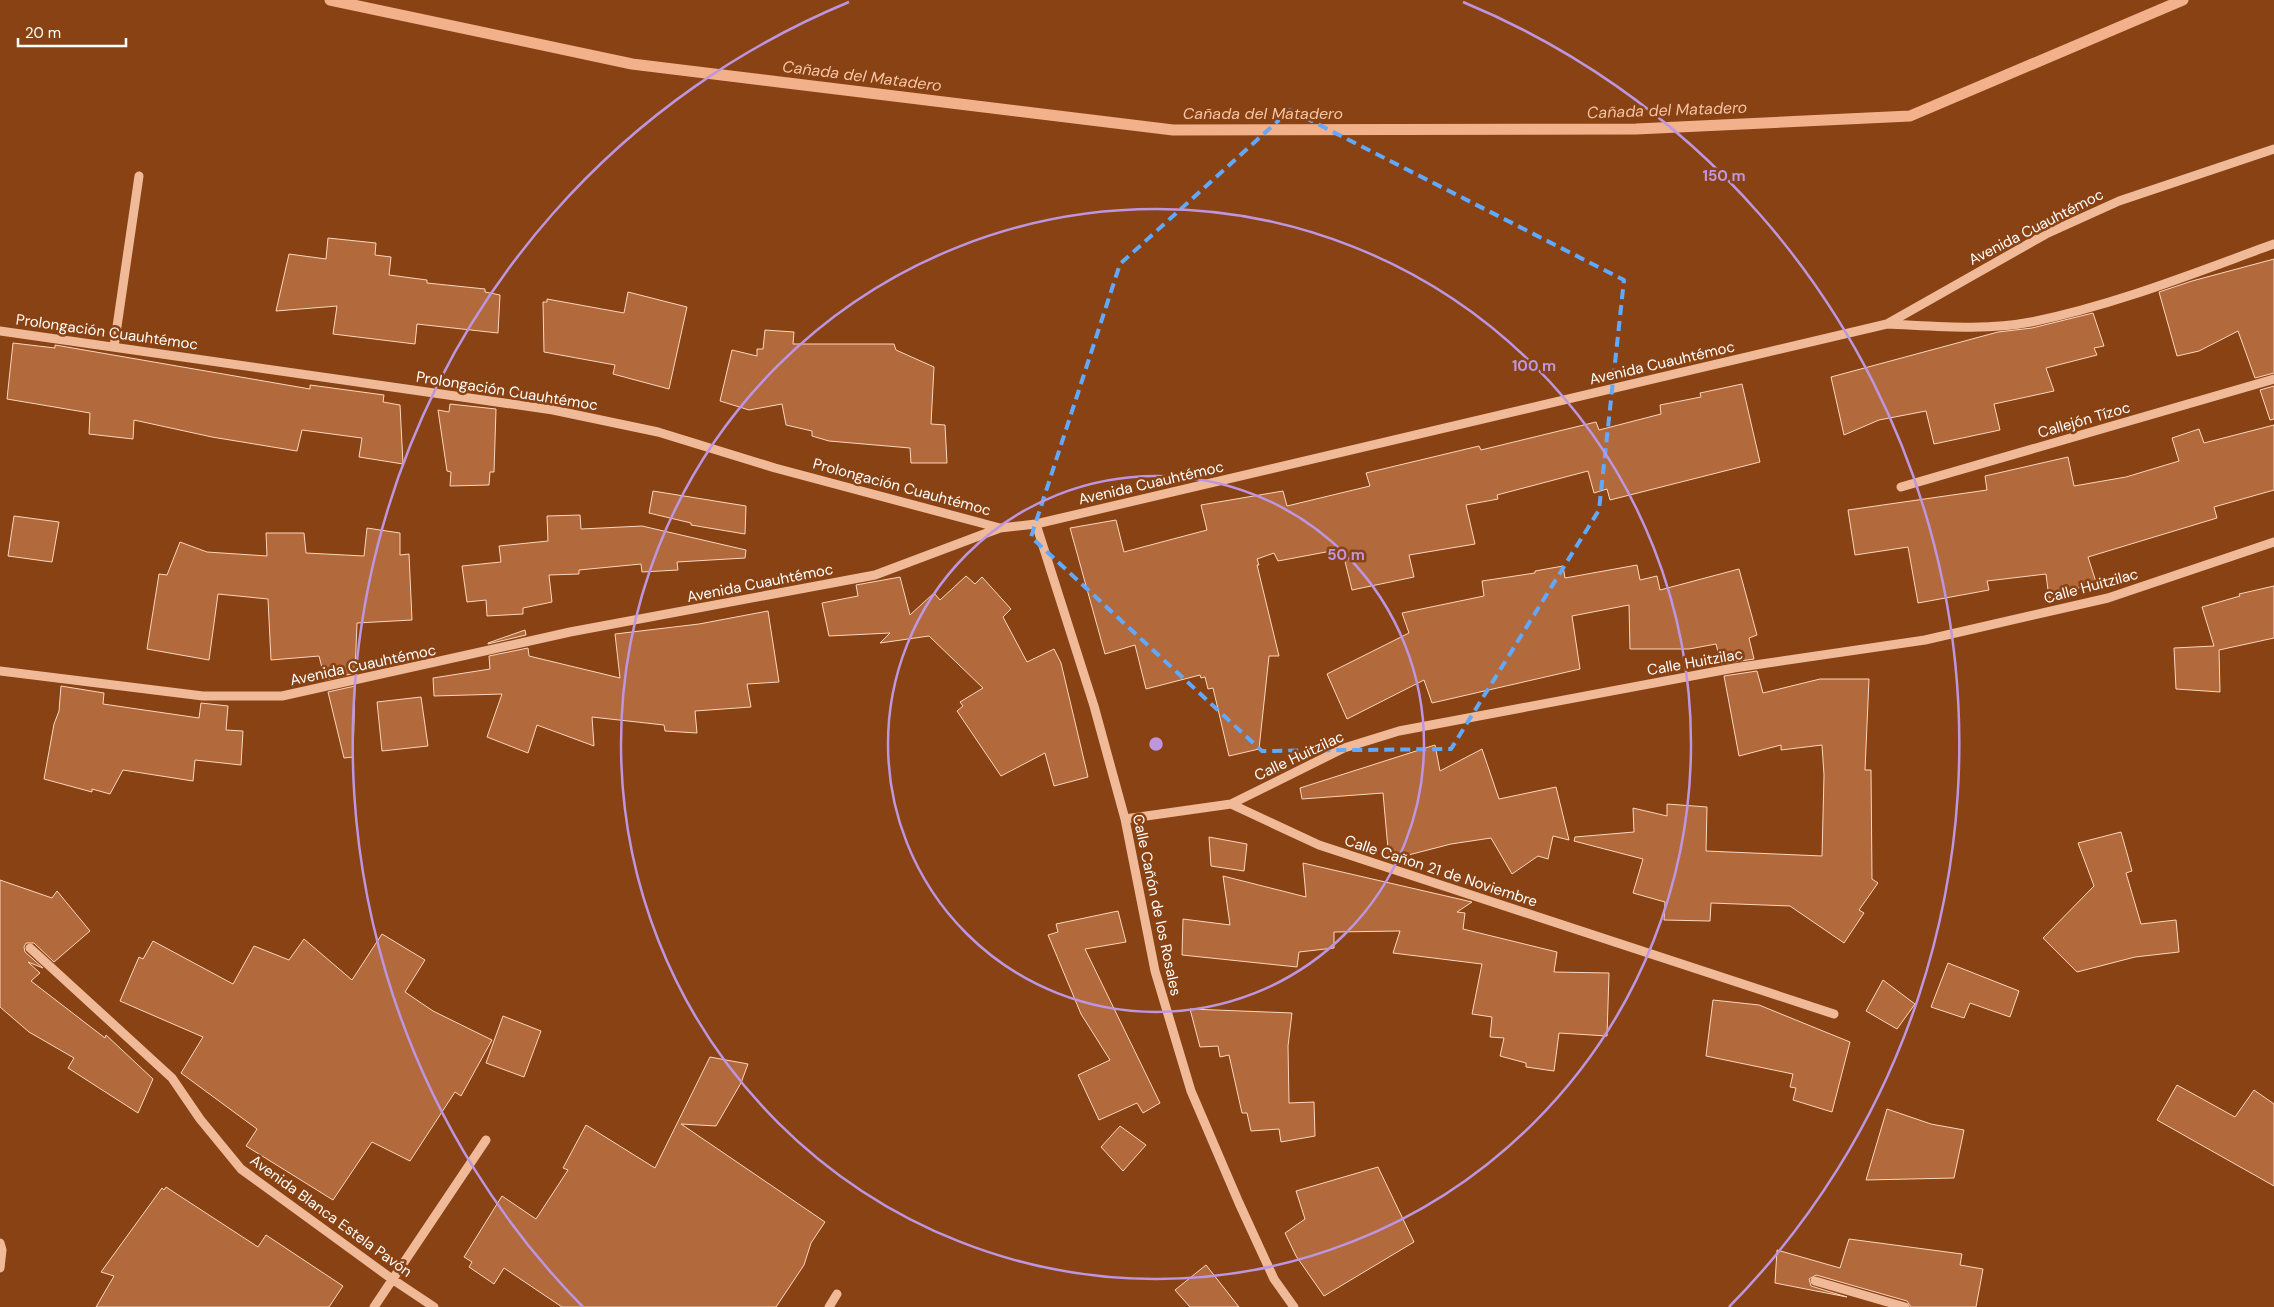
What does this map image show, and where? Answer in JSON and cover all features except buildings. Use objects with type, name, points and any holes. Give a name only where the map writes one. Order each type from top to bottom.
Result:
[{"type":"street","name":"Avenida Cuauhtémoc","points":[[0,671],[203,696],[282,696],[570,632],[875,575],[1000,528],[1036,524],[1887,324],[1976,272],[2062,227],[2119,201],[2274,149]]},
{"type":"street","points":[[114,348],[139,176]]},
{"type":"street","points":[[1887,324],[1972,327],[2030,322],[2140,293],[2274,244]]},
{"type":"street","name":"Prolongación Cuauhtémoc","points":[[0,331],[553,410],[658,432],[775,468],[1000,528]]},
{"type":"street","name":"Callejón Tízoc","points":[[1901,487],[2274,379]]},
{"type":"street","name":"Calle Cañón de los Rosales","points":[[1036,524],[1092,697],[1125,819],[1154,971],[1191,1091],[1274,1279],[1294,1307]]},
{"type":"street","name":"Calle Huitzilac","points":[[1125,819],[1231,804],[1344,748],[1399,731],[1734,668],[1925,640],[2108,598],[2274,542]]},
{"type":"street","name":"Calle Cañon 21 de Noviembre","points":[[1231,804],[1319,845],[1834,1014]]},
{"type":"street","name":"Avenida Blanca Estela Pavón","points":[[30,948],[172,1078],[200,1119],[241,1169],[392,1279],[434,1307]]},
{"type":"street","points":[[374,1307],[486,1140]]},
{"type":"street","points":[[0,1243],[2,1250],[0,1268]]},
{"type":"street","points":[[1815,1282],[1905,1307]]},
{"type":"street","points":[[830,1307],[837,1294]]},
{"type":"highlighted area","points":[[1290,110],[1624,280],[1599,510],[1451,749],[1262,751],[1031,537],[1120,264]]},
{"type":"waterway","name":"Cañada del Matadero","points":[[330,0],[632,64],[1173,130],[1636,129],[1910,116],[2183,0]]}]
